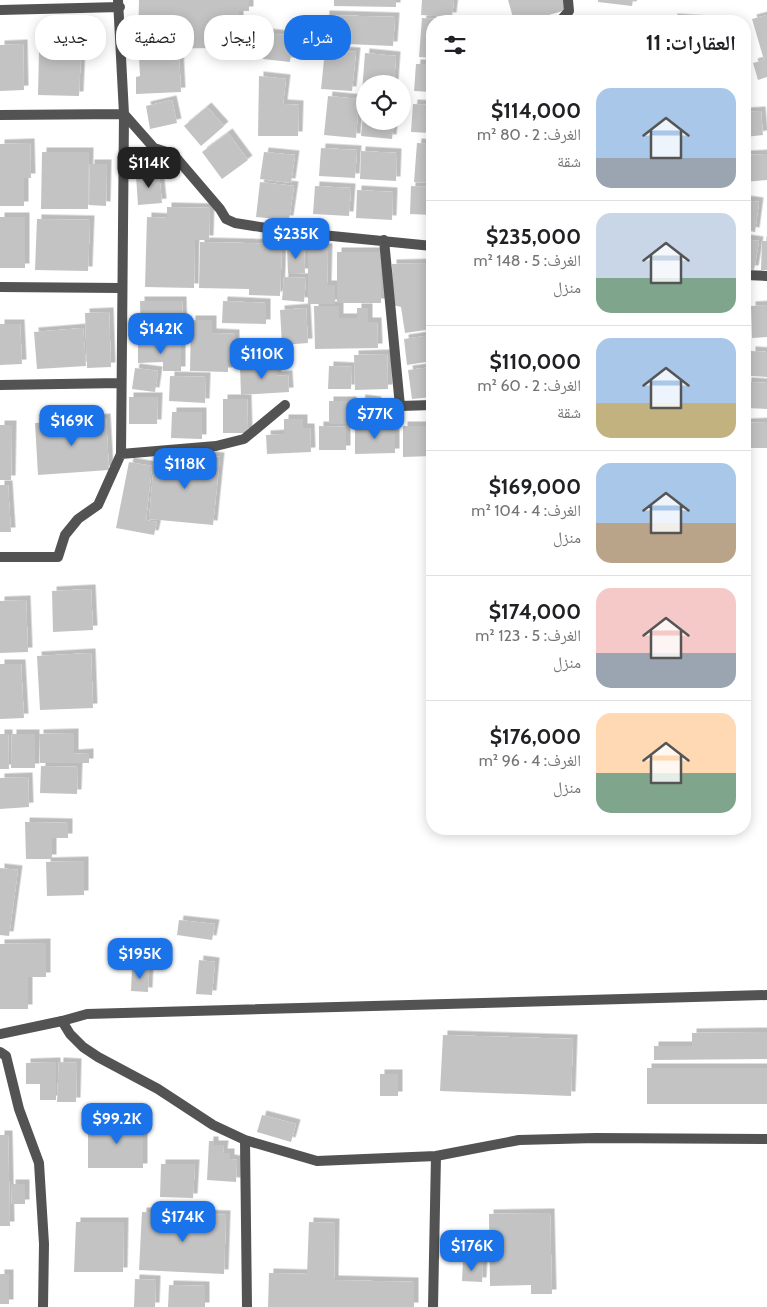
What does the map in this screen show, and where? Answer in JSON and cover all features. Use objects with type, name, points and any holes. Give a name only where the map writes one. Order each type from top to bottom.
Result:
[{"type":"street","points":[[566,15],[570,11],[568,0]]},
{"type":"street","points":[[0,10],[119,3],[124,114],[121,454],[98,505],[78,519],[65,535],[58,558],[0,557]]},
{"type":"street","points":[[0,115],[124,114],[154,148],[172,154],[220,209],[226,219],[235,223],[292,232],[426,245]]},
{"type":"street","points":[[384,240],[400,406],[426,405]]},
{"type":"street","points":[[751,275],[767,276]]},
{"type":"street","points":[[0,288],[121,288]]},
{"type":"street","points":[[0,385],[121,383]]},
{"type":"street","points":[[121,454],[216,446],[244,439],[285,405]]},
{"type":"street","points":[[0,1034],[87,1014],[767,995]]},
{"type":"street","points":[[62,1021],[70,1034],[82,1047],[158,1090],[213,1125],[245,1140],[317,1162],[436,1156],[519,1140],[596,1138],[767,1139]]},
{"type":"street","points":[[0,1052],[6,1056],[19,1109],[39,1164],[44,1244],[43,1307]]},
{"type":"street","points":[[245,1140],[247,1307]]},
{"type":"street","points":[[433,1307],[436,1156]]},
{"type":"building","points":[[139,0],[249,0],[249,11],[239,11],[239,15],[204,15],[204,48],[194,48],[194,15],[139,15]]},
{"type":"building","points":[[334,0],[396,0],[396,7],[334,6]]},
{"type":"building","points":[[422,0],[454,0],[452,15],[421,15]]},
{"type":"building","points":[[508,0],[563,0],[566,10],[549,15],[512,15]]},
{"type":"building","points":[[598,0],[633,0],[632,6],[598,2]]},
{"type":"building","points":[[767,15],[767,77],[758,80],[753,63],[764,60],[752,19]]},
{"type":"building","points":[[351,16],[395,17],[393,46],[351,44]]},
{"type":"building","points":[[422,18],[426,18],[426,58],[419,57]]},
{"type":"building","points":[[274,34],[284,35],[284,60],[290,60],[290,62],[272,60],[274,60]]},
{"type":"building","points":[[23,44],[24,90],[0,91],[0,45]]},
{"type":"building","points":[[351,52],[356,52],[352,91],[321,89],[324,60],[351,60]]},
{"type":"building","points":[[365,53],[396,56],[395,75],[363,75]]},
{"type":"building","points":[[39,60],[81,60],[79,96],[38,95]]},
{"type":"building","points":[[139,60],[179,60],[181,92],[136,94],[136,77],[140,76]]},
{"type":"building","points":[[416,64],[426,64],[426,92],[414,91]]},
{"type":"building","points":[[259,76],[286,79],[283,104],[299,105],[298,136],[258,136]]},
{"type":"building","points":[[328,96],[356,99],[356,138],[324,135]]},
{"type":"building","points":[[172,100],[177,123],[150,129],[146,106]]},
{"type":"building","points":[[413,104],[426,105],[426,133],[411,132]]},
{"type":"building","points":[[207,107],[224,126],[201,146],[184,126]]},
{"type":"building","points":[[761,111],[763,135],[751,136],[751,112]]},
{"type":"building","points":[[362,130],[393,130],[392,139],[361,136]]},
{"type":"building","points":[[228,133],[248,160],[222,179],[202,152]]},
{"type":"building","points":[[30,143],[31,178],[24,178],[24,206],[0,206],[0,144]]},
{"type":"building","points":[[417,143],[426,144],[426,183],[414,182]]},
{"type":"building","points":[[321,148],[357,150],[355,178],[319,176]]},
{"type":"building","points":[[361,151],[397,153],[396,181],[360,179]]},
{"type":"building","points":[[42,152],[89,152],[88,209],[41,209]]},
{"type":"building","points":[[264,152],[295,155],[291,183],[260,179]]},
{"type":"building","points":[[767,154],[767,180],[751,181],[751,155]]},
{"type":"building","points":[[90,164],[107,164],[106,206],[89,205]]},
{"type":"building","points":[[159,173],[162,203],[138,205],[136,176]]},
{"type":"building","points":[[260,182],[294,186],[289,220],[256,217]]},
{"type":"building","points":[[315,186],[351,188],[349,216],[313,214]]},
{"type":"building","points":[[411,186],[426,187],[426,215],[410,214]]},
{"type":"building","points":[[357,190],[393,192],[392,220],[356,218]]},
{"type":"building","points":[[751,201],[759,202],[755,232],[751,231]]},
{"type":"building","points":[[167,207],[210,208],[209,240],[195,240],[194,288],[145,287],[147,217],[167,218]]},
{"type":"building","points":[[0,217],[25,217],[25,268],[0,268]]},
{"type":"building","points":[[37,219],[90,220],[88,271],[35,270]]},
{"type":"building","points":[[751,240],[759,241],[754,270],[751,270]]},
{"type":"building","points":[[762,241],[767,241],[767,270],[761,270]]},
{"type":"building","points":[[200,242],[282,244],[280,296],[249,295],[249,289],[199,288]]},
{"type":"building","points":[[304,247],[305,273],[288,273],[287,248]]},
{"type":"building","points":[[308,248],[328,248],[327,285],[335,285],[335,304],[308,304]]},
{"type":"building","points":[[337,252],[381,252],[381,303],[337,303]]},
{"type":"building","points":[[426,263],[426,330],[405,333],[401,307],[393,305],[392,264]]},
{"type":"building","points":[[284,277],[306,278],[304,302],[282,300]]},
{"type":"building","points":[[140,301],[182,301],[183,337],[141,337]]},
{"type":"building","points":[[223,301],[266,303],[266,324],[222,323]]},
{"type":"building","points":[[767,305],[767,337],[752,338],[751,306]]},
{"type":"building","points":[[314,306],[339,306],[339,318],[357,318],[357,308],[368,308],[368,322],[377,322],[378,348],[315,349]]},
{"type":"building","points":[[306,308],[308,343],[282,345],[280,310]]},
{"type":"building","points":[[109,312],[111,367],[87,368],[85,313]]},
{"type":"building","points":[[191,320],[212,320],[212,333],[235,334],[235,360],[228,360],[228,372],[190,371]]},
{"type":"building","points":[[0,324],[20,324],[22,364],[0,365]]},
{"type":"building","points":[[83,328],[86,366],[37,369],[34,332]]},
{"type":"building","points":[[426,336],[426,362],[407,365],[404,339]]},
{"type":"building","points":[[181,342],[181,371],[163,371],[163,362],[138,363],[138,343]]},
{"type":"building","points":[[751,351],[767,352],[767,377],[751,376]]},
{"type":"building","points":[[387,354],[388,389],[355,390],[354,355]]},
{"type":"building","points":[[277,364],[277,376],[288,375],[289,392],[241,395],[240,366]]},
{"type":"building","points":[[329,366],[352,367],[351,389],[328,389]]},
{"type":"building","points":[[135,368],[158,371],[155,392],[132,389]]},
{"type":"building","points":[[426,368],[426,398],[412,399],[408,370]]},
{"type":"building","points":[[170,376],[206,377],[205,403],[169,401]]},
{"type":"building","points":[[751,382],[767,383],[767,409],[751,408]]},
{"type":"building","points":[[129,397],[158,397],[157,424],[129,424]]},
{"type":"building","points":[[223,399],[247,399],[248,433],[223,433]]},
{"type":"building","points":[[361,399],[377,401],[373,425],[357,422]]},
{"type":"building","points":[[329,401],[352,401],[351,424],[329,424]]},
{"type":"building","points":[[172,412],[202,412],[202,439],[171,438]]},
{"type":"building","points":[[106,418],[109,470],[38,475],[35,423]]},
{"type":"building","points":[[284,419],[303,419],[303,428],[310,428],[311,452],[267,454],[266,435],[284,434]]},
{"type":"building","points":[[767,422],[767,448],[751,448],[751,423]]},
{"type":"building","points":[[0,425],[12,425],[11,480],[0,480]]},
{"type":"building","points":[[319,426],[346,427],[346,450],[319,450]]},
{"type":"building","points":[[403,426],[426,426],[426,456],[403,457]]},
{"type":"building","points":[[395,427],[395,453],[355,454],[355,428]]},
{"type":"building","points":[[193,454],[220,457],[213,525],[149,519],[154,463]]},
{"type":"building","points":[[129,462],[152,466],[146,520],[157,522],[154,535],[116,528]]},
{"type":"building","points":[[0,485],[8,485],[11,532],[0,532]]},
{"type":"building","points":[[91,589],[93,630],[53,632],[52,591]]},
{"type":"building","points":[[26,600],[28,652],[0,653],[0,601]]},
{"type":"building","points":[[91,653],[93,708],[40,710],[37,656]]},
{"type":"building","points":[[0,664],[21,664],[24,718],[0,719]]},
{"type":"building","points":[[74,733],[74,754],[89,753],[89,763],[40,763],[39,734]]},
{"type":"building","points":[[0,734],[8,734],[9,769],[0,769]]},
{"type":"building","points":[[12,734],[35,734],[35,768],[11,768]]},
{"type":"building","points":[[41,766],[78,767],[77,794],[40,793]]},
{"type":"building","points":[[28,777],[29,807],[0,809],[0,778]]},
{"type":"building","points":[[25,822],[68,823],[68,838],[52,838],[52,859],[26,859]]},
{"type":"building","points":[[84,861],[84,895],[47,896],[46,862]]},
{"type":"building","points":[[0,868],[18,870],[9,936],[0,935]]},
{"type":"building","points":[[179,920],[215,924],[212,940],[177,935]]},
{"type":"building","points":[[46,943],[46,977],[28,977],[28,1009],[0,1009],[0,944]]},
{"type":"building","points":[[199,960],[215,962],[212,995],[196,994]]},
{"type":"building","points":[[132,969],[149,969],[148,992],[131,991]]},
{"type":"building","points":[[767,1032],[767,1059],[654,1060],[654,1046],[692,1046],[692,1033]]},
{"type":"building","points":[[443,1035],[573,1039],[571,1096],[440,1091]]},
{"type":"building","points":[[56,1062],[56,1100],[40,1100],[40,1084],[26,1084],[26,1063]]},
{"type":"building","points":[[59,1062],[77,1063],[76,1102],[57,1102]]},
{"type":"building","points":[[647,1068],[767,1068],[767,1104],[647,1104]]},
{"type":"building","points":[[380,1074],[398,1074],[398,1096],[380,1096]]},
{"type":"building","points":[[262,1115],[296,1124],[291,1142],[257,1132]]},
{"type":"building","points":[[107,1116],[135,1116],[135,1135],[143,1135],[143,1168],[88,1168],[88,1134],[106,1135]]},
{"type":"building","points":[[0,1135],[8,1135],[10,1226],[0,1226]]},
{"type":"building","points":[[209,1141],[214,1141],[214,1145],[224,1145],[223,1153],[230,1153],[230,1159],[237,1160],[236,1182],[207,1180]]},
{"type":"building","points":[[161,1164],[195,1164],[193,1198],[160,1197]]},
{"type":"building","points":[[11,1184],[25,1184],[25,1204],[12,1204]]},
{"type":"building","points":[[142,1212],[226,1215],[224,1274],[139,1270]]},
{"type":"building","points":[[550,1213],[552,1294],[531,1294],[531,1285],[490,1286],[489,1214]]},
{"type":"building","points":[[76,1222],[124,1222],[123,1272],[74,1272]]},
{"type":"building","points":[[309,1222],[335,1223],[334,1280],[414,1282],[414,1307],[268,1307],[269,1273],[307,1274]]},
{"type":"building","points":[[463,1261],[483,1262],[482,1282],[462,1281]]},
{"type":"building","points":[[0,1274],[9,1274],[9,1304],[0,1304]]},
{"type":"building","points":[[135,1279],[156,1280],[155,1307],[134,1307]]},
{"type":"building","points":[[169,1285],[205,1286],[205,1307],[168,1307]]}]
